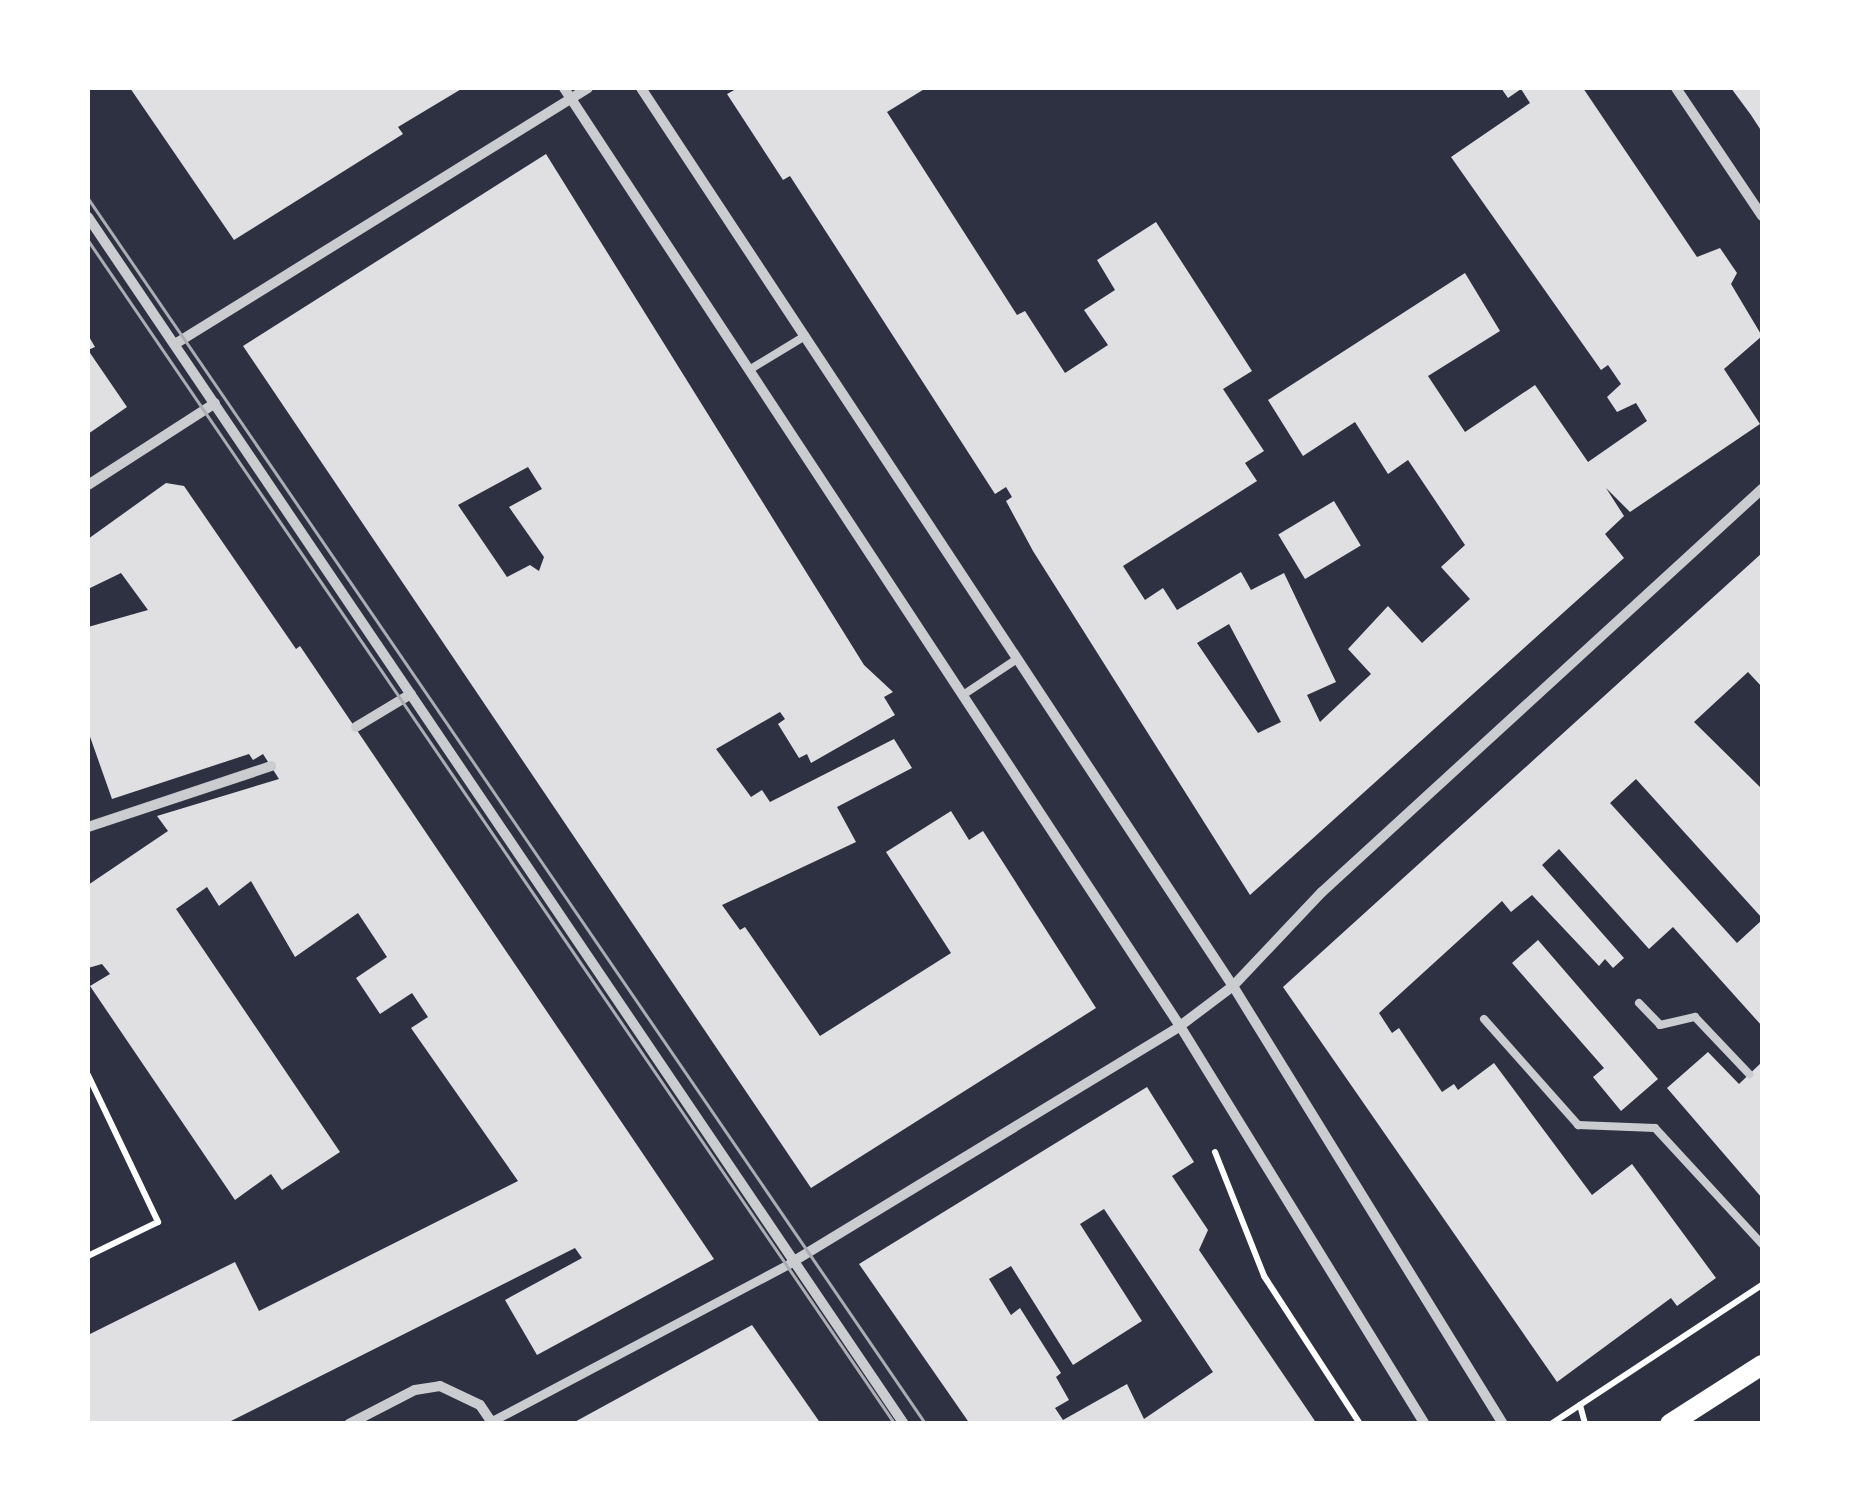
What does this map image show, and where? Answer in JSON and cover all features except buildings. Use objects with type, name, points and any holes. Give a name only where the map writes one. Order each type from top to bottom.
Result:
[{"type":"main road","points":[[1670,1424],[1762,1365]]},
{"type":"street","points":[[175,344],[568,93],[588,88]]},
{"type":"street","points":[[641,88],[1233,986],[1504,1424]]},
{"type":"street","points":[[1676,88],[1762,216]]},
{"type":"street","points":[[568,93],[1180,1026],[1424,1424]]},
{"type":"street","points":[[88,217],[904,1424]]},
{"type":"street","points":[[88,486],[215,403]]},
{"type":"street","points":[[350,1424],[416,1390],[440,1386],[470,1398],[492,1422],[794,1261],[1180,1026],[1233,986],[1322,892],[1762,489]]},
{"type":"street","points":[[356,727],[410,694]]},
{"type":"street","points":[[88,827],[271,766]]},
{"type":"lane","points":[[749,370],[805,336]]},
{"type":"lane","points":[[963,696],[1017,659]]},
{"type":"lane","points":[[1639,1003],[1660,1025],[1695,1017],[1750,1074]]},
{"type":"lane","points":[[1484,1019],[1578,1125],[1655,1128],[1762,1244]]},
{"type":"path","points":[[88,1074],[158,1222],[88,1256]]},
{"type":"path","points":[[1213,1147],[1264,1276],[1360,1424]]},
{"type":"path","points":[[1551,1424],[1762,1285]]},
{"type":"path","points":[[1580,1405],[1585,1424]]},
{"type":"tram line","points":[[88,198],[926,1424]]},
{"type":"tram line","points":[[88,240],[895,1424]]}]
